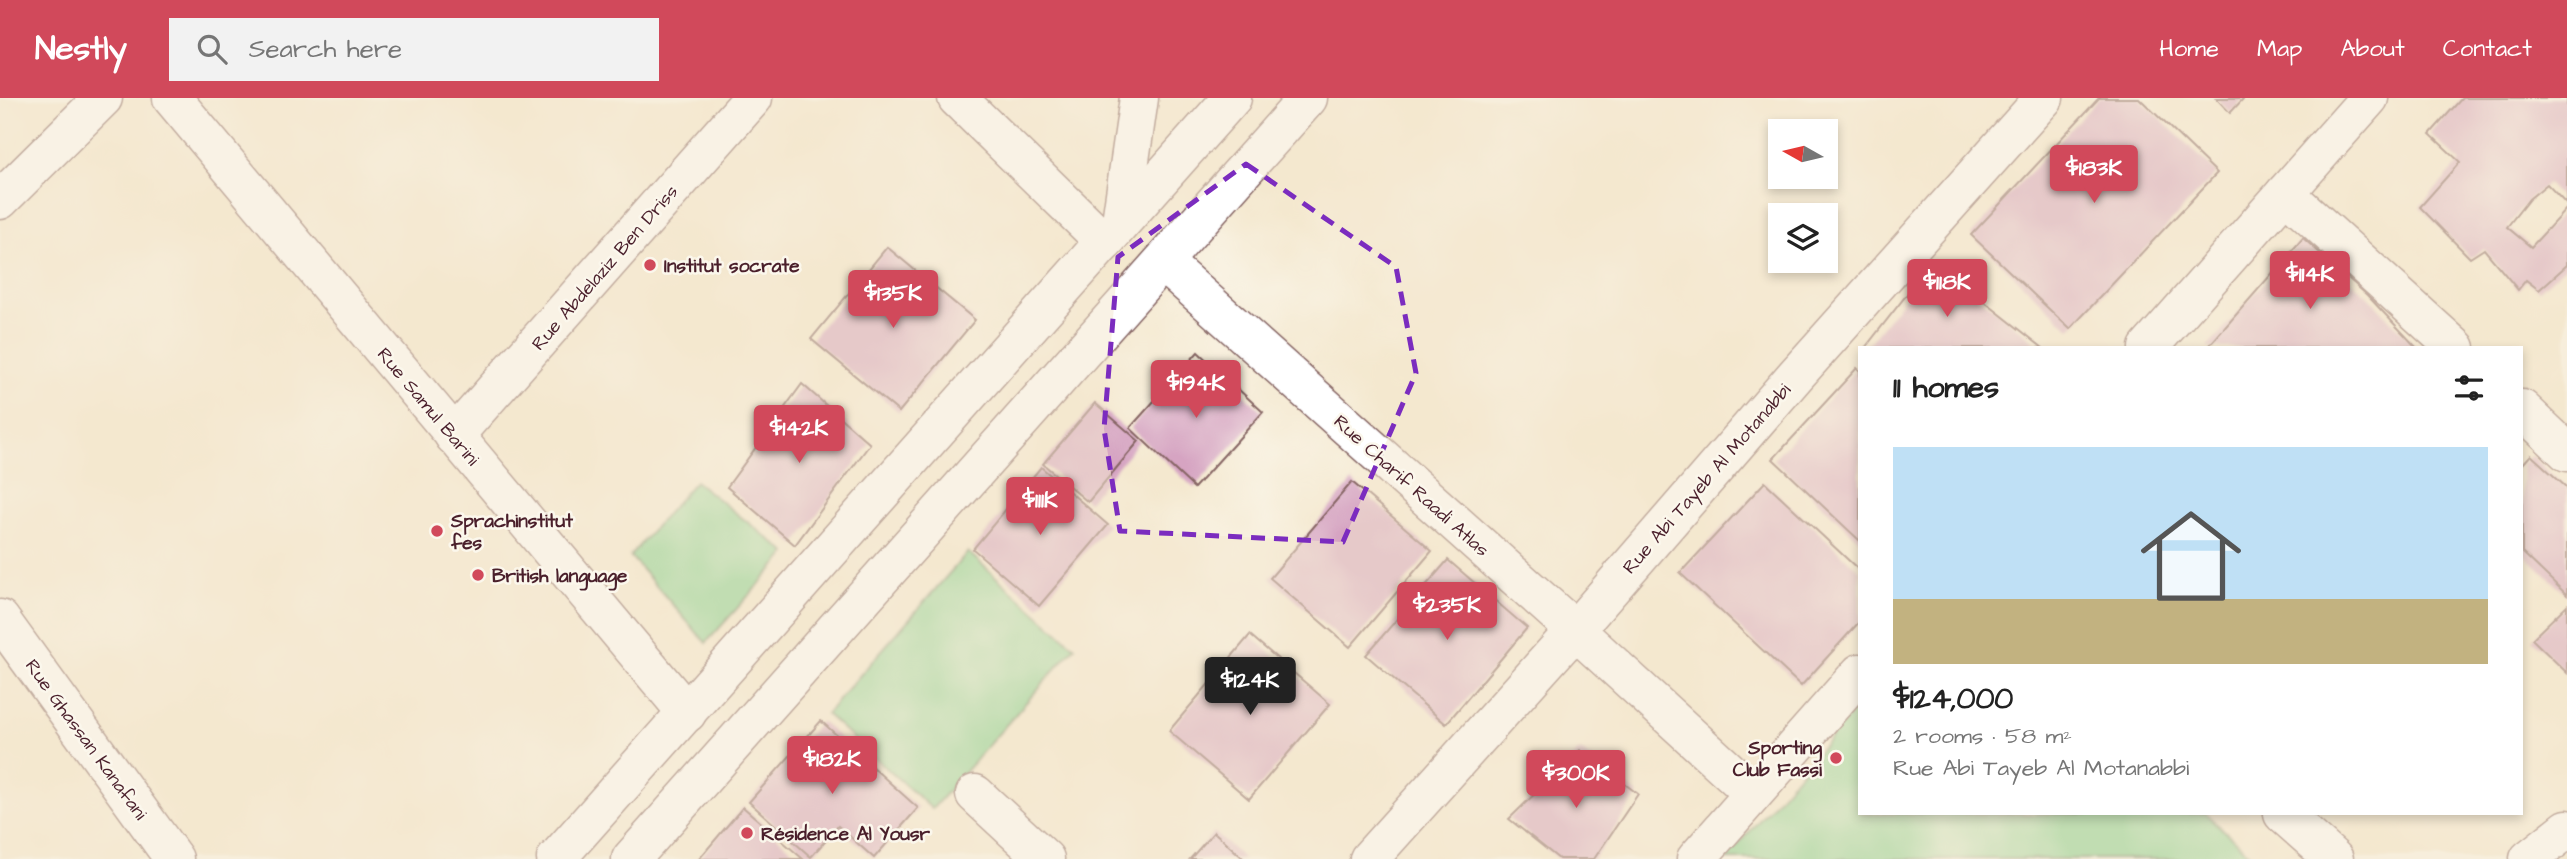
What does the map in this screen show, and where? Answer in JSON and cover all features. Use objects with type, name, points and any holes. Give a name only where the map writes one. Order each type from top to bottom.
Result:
[{"type":"street","points":[[0,200],[103,98]]},
{"type":"street","name":"Rue Samul Barini","points":[[172,98],[687,713]]},
{"type":"street","name":"Rue Abdelaziz Ben Driss","points":[[454,436],[754,98]]},
{"type":"street","points":[[957,98],[1113,232]]},
{"type":"street","points":[[1113,232],[1139,98]]},
{"type":"street","points":[[556,859],[1232,98]]},
{"type":"street","points":[[631,859],[1308,98]]},
{"type":"street","name":"Rue Abi Tayeb Al Motanabbi","points":[[1369,859],[1575,630],[1795,376],[2044,98]]},
{"type":"street","points":[[2150,346],[2369,98]]},
{"type":"street","points":[[2286,193],[2454,346]]},
{"type":"street","name":"Rue Charif Raadi Atlas","points":[[1163,262],[1753,793]]},
{"type":"street","points":[[2523,410],[2567,452]]},
{"type":"street","name":"Rue Ghassan Kanafani","points":[[0,619],[174,859]]},
{"type":"street","points":[[1696,859],[1858,675]]},
{"type":"street","points":[[975,794],[1045,859]]},
{"type":"street","points":[[2284,815],[2334,859]]},
{"type":"street","points":[[2529,859],[2567,828]]},
{"type":"highlighted area","points":[[1246,164],[1396,267],[1416,373],[1343,542],[1120,531],[1104,429],[1118,257]]},
{"type":"green space","points":[[695,481],[787,553],[706,643],[630,556]]},
{"type":"green space","points":[[968,552],[1075,647],[932,809],[826,714]]},
{"type":"green space","name":"Sporting Club Fassi","points":[[1858,705],[1858,815],[2207,815],[2255,859],[1726,859]]},
{"type":"building","points":[[2099,98],[2139,98],[2217,173],[2070,329],[1971,235]]},
{"type":"building","points":[[2216,98],[2244,98],[2230,113]]},
{"type":"building","points":[[2462,98],[2567,98],[2567,205],[2547,184],[2529,199],[2507,227],[2531,247],[2567,208],[2567,265],[2539,290],[2526,280],[2518,290],[2484,249],[2470,258],[2420,207],[2460,162],[2430,134]]},
{"type":"building","points":[[2303,238],[2367,295],[2415,346],[2209,346]]},
{"type":"building","points":[[887,247],[975,320],[899,412],[811,339]]},
{"type":"building","points":[[1933,261],[2040,346],[1867,346]]},
{"type":"building","points":[[1198,352],[1263,412],[1194,488],[1130,428]]},
{"type":"building","points":[[1857,368],[1858,539],[1773,459]]},
{"type":"building","points":[[802,384],[870,444],[795,545],[727,487]]},
{"type":"building","points":[[1095,403],[1139,441],[1088,502],[1043,464]]},
{"type":"building","points":[[2531,455],[2567,488],[2567,595],[2523,553],[2523,464]]},
{"type":"building","points":[[1041,467],[1108,525],[1039,606],[973,549]]},
{"type":"building","points":[[1352,482],[1432,551],[1350,647],[1270,578]]},
{"type":"building","points":[[1765,482],[1858,569],[1858,623],[1801,686],[1680,573]]},
{"type":"building","points":[[1448,560],[1527,628],[1446,724],[1366,655]]},
{"type":"building","points":[[2567,605],[2567,673],[2532,639]]},
{"type":"building","points":[[1250,635],[1330,704],[1249,799],[1169,731]]},
{"type":"building","points":[[821,721],[918,808],[874,858],[838,826],[811,857],[749,802]]},
{"type":"building","points":[[1580,750],[1638,794],[1594,859],[1559,859],[1509,819]]},
{"type":"building","name":"Résidence Al Yousr","points":[[743,807],[803,859],[699,859]]},
{"type":"building","points":[[1214,832],[1244,859],[1190,859]]},
{"type":"place","name":"Institut socrate","points":[[650,265]]},
{"type":"place","name":"Sprachinstitut fes","points":[[437,531]]},
{"type":"place","name":"British language","points":[[478,575]]},
{"type":"place","name":"Sporting Club Fassi","points":[[1836,758]]},
{"type":"place","name":"Résidence Al Yousr","points":[[747,833]]}]
